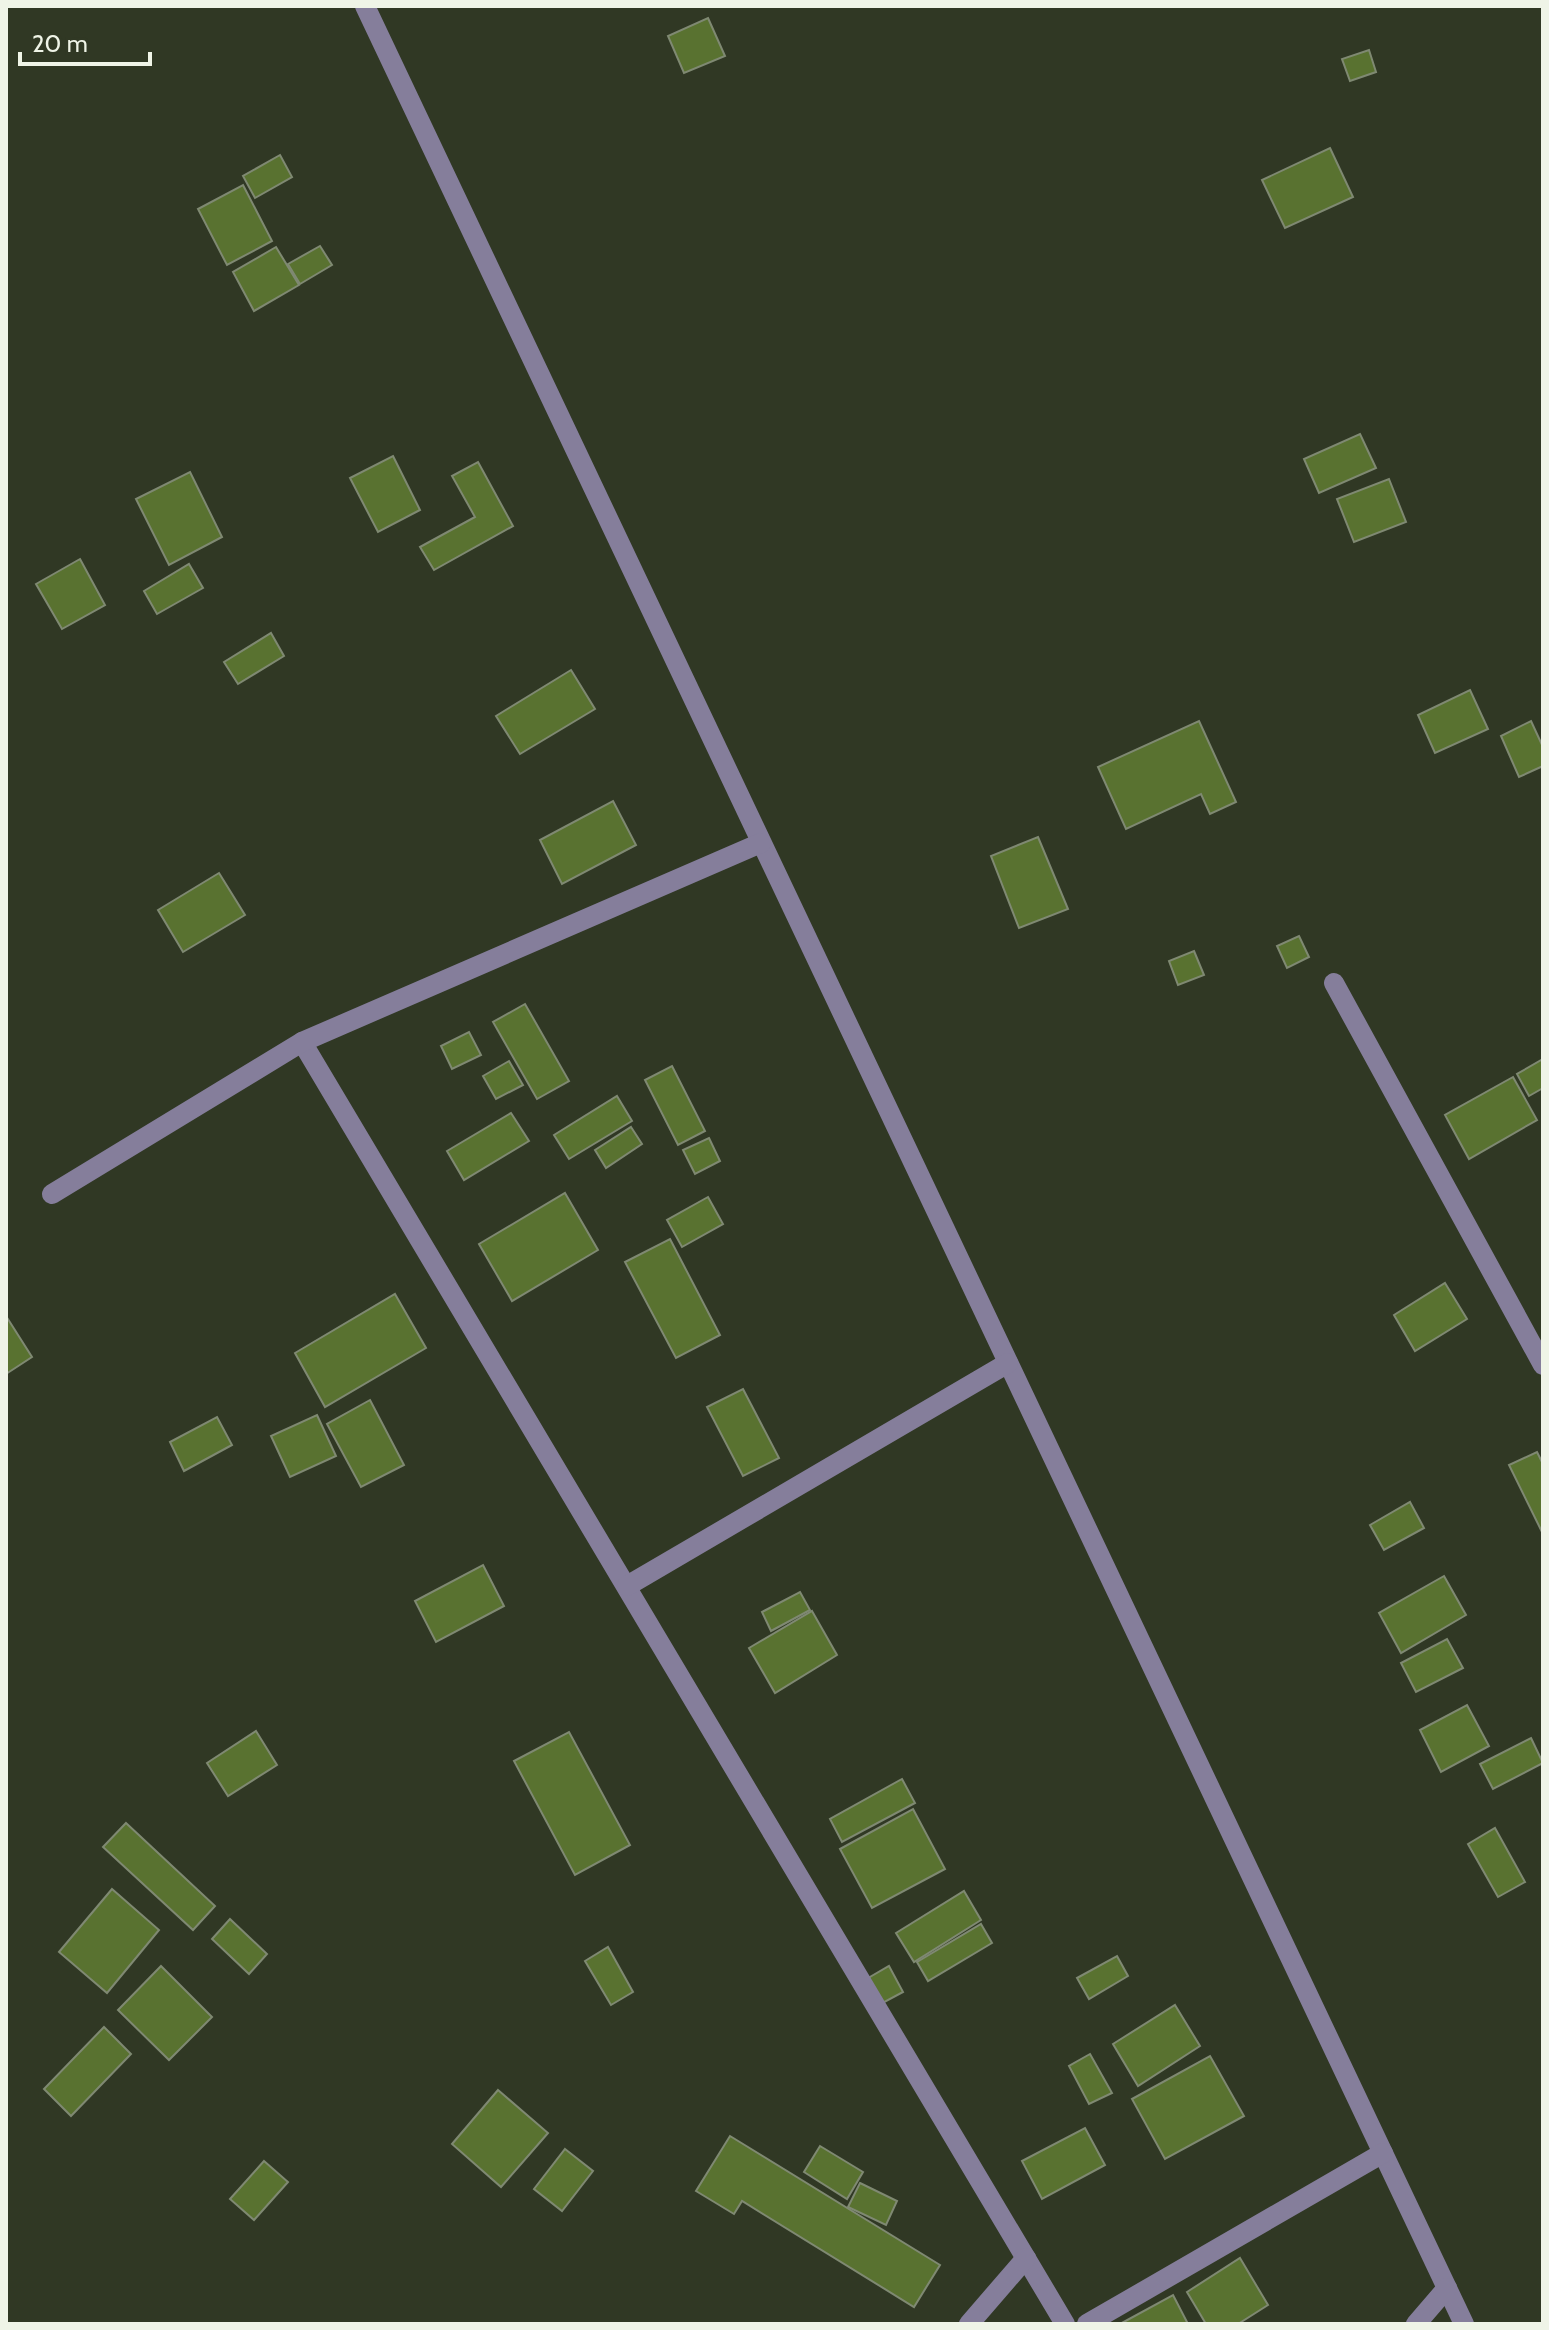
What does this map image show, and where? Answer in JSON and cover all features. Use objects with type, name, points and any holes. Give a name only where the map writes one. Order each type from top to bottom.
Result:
[{"type":"street","points":[[365,6],[1464,2324]]},
{"type":"street","points":[[52,1194],[302,1042],[761,843]]},
{"type":"street","points":[[1334,983],[1543,1365]]},
{"type":"street","points":[[302,1042],[1065,2324]]},
{"type":"street","points":[[627,1586],[1008,1363]]},
{"type":"street","points":[[1087,2324],[1383,2153]]},
{"type":"street","points":[[969,2324],[1026,2258]]},
{"type":"street","points":[[1416,2324],[1447,2288]]},
{"type":"building","points":[[708,18],[725,56],[684,73],[668,36]]},
{"type":"building","points":[[1369,50],[1376,72],[1350,81],[1342,59]]},
{"type":"building","points":[[1330,148],[1353,197],[1285,228],[1262,180]]},
{"type":"building","points":[[280,155],[292,177],[255,198],[243,176]]},
{"type":"building","points":[[243,185],[272,241],[227,265],[198,209]]},
{"type":"building","points":[[320,246],[332,265],[300,284],[288,264]]},
{"type":"building","points":[[276,247],[299,285],[254,311],[233,272]]},
{"type":"building","points":[[1360,434],[1376,468],[1319,493],[1304,459]]},
{"type":"building","points":[[393,456],[420,510],[378,532],[350,478]]},
{"type":"building","points":[[478,462],[513,526],[434,570],[420,547],[475,517],[452,476]]},
{"type":"building","points":[[190,472],[222,537],[169,565],[136,499]]},
{"type":"building","points":[[1389,479],[1406,522],[1354,542],[1337,499]]},
{"type":"building","points":[[80,559],[105,605],[62,629],[36,584]]},
{"type":"building","points":[[189,564],[203,588],[157,614],[144,591]]},
{"type":"building","points":[[271,633],[284,656],[238,684],[224,662]]},
{"type":"building","points":[[571,670],[595,709],[520,754],[496,716]]},
{"type":"building","points":[[1470,690],[1488,729],[1435,753],[1418,715]]},
{"type":"building","points":[[1199,721],[1236,802],[1210,814],[1201,794],[1126,829],[1098,767]]},
{"type":"building","points":[[1531,721],[1543,747],[1543,766],[1519,777],[1501,736]]},
{"type":"building","points":[[613,801],[636,845],[562,884],[540,840]]},
{"type":"building","points":[[1038,837],[1068,909],[1019,928],[991,856]]},
{"type":"building","points":[[219,873],[245,915],[183,952],[158,910]]},
{"type":"building","points":[[1299,936],[1309,957],[1287,968],[1277,946]]},
{"type":"building","points":[[1194,951],[1204,975],[1178,985],[1169,961]]},
{"type":"building","points":[[525,1004],[569,1081],[537,1099],[493,1022]]},
{"type":"building","points":[[469,1032],[481,1055],[452,1069],[441,1046]]},
{"type":"building","points":[[1543,1059],[1543,1088],[1529,1096],[1517,1074]]},
{"type":"building","points":[[509,1061],[523,1085],[496,1099],[483,1076]]},
{"type":"building","points":[[672,1066],[705,1131],[678,1145],[645,1080]]},
{"type":"building","points":[[1513,1077],[1537,1120],[1469,1159],[1445,1115]]},
{"type":"building","points":[[617,1096],[632,1121],[569,1159],[554,1135]]},
{"type":"building","points":[[511,1113],[529,1141],[464,1180],[447,1151]]},
{"type":"building","points":[[631,1127],[642,1144],[606,1168],[595,1150]]},
{"type":"building","points":[[709,1138],[720,1161],[695,1174],[683,1150]]},
{"type":"building","points":[[565,1193],[598,1250],[512,1301],[479,1244]]},
{"type":"building","points":[[708,1197],[723,1224],[682,1247],[667,1220]]},
{"type":"building","points":[[670,1239],[720,1335],[676,1358],[625,1262]]},
{"type":"building","points":[[1445,1283],[1467,1319],[1415,1351],[1394,1315]]},
{"type":"building","points":[[395,1294],[426,1348],[325,1407],[295,1353]]},
{"type":"building","points":[[6,1316],[32,1357],[6,1374]]},
{"type":"building","points":[[743,1389],[779,1458],[743,1476],[707,1407]]},
{"type":"building","points":[[370,1400],[404,1465],[361,1487],[327,1424]]},
{"type":"building","points":[[317,1415],[336,1456],[290,1477],[271,1436]]},
{"type":"building","points":[[217,1417],[232,1445],[184,1471],[170,1442]]},
{"type":"building","points":[[1537,1452],[1543,1464],[1543,1534],[1509,1465]]},
{"type":"building","points":[[1410,1502],[1424,1528],[1384,1550],[1370,1525]]},
{"type":"building","points":[[483,1565],[504,1606],[436,1642],[415,1601]]},
{"type":"building","points":[[1444,1576],[1466,1615],[1401,1653],[1379,1613]]},
{"type":"building","points":[[800,1592],[810,1610],[771,1631],[762,1612]]},
{"type":"building","points":[[812,1611],[837,1655],[775,1693],[749,1648]]},
{"type":"building","points":[[1447,1639],[1463,1668],[1416,1692],[1401,1663]]},
{"type":"building","points":[[1467,1705],[1489,1746],[1441,1772],[1420,1730]]},
{"type":"building","points":[[256,1731],[277,1765],[228,1796],[207,1763]]},
{"type":"building","points":[[569,1732],[630,1845],[575,1875],[514,1761]]},
{"type":"building","points":[[1531,1738],[1543,1763],[1493,1789],[1480,1764]]},
{"type":"building","points":[[902,1779],[915,1803],[842,1842],[830,1819]]},
{"type":"building","points":[[913,1809],[945,1869],[872,1908],[840,1849]]},
{"type":"building","points":[[126,1823],[215,1906],[193,1930],[103,1847]]},
{"type":"building","points":[[1495,1828],[1525,1882],[1498,1897],[1468,1844]]},
{"type":"building","points":[[112,1889],[159,1930],[107,1993],[59,1952]]},
{"type":"building","points":[[964,1891],[981,1920],[914,1962],[896,1933]]},
{"type":"building","points":[[230,1919],[267,1954],[249,1974],[212,1939]]},
{"type":"building","points":[[981,1924],[992,1943],[928,1981],[917,1962]]},
{"type":"building","points":[[608,1947],[633,1992],[611,2005],[585,1961]]},
{"type":"building","points":[[1117,1956],[1128,1976],[1089,1999],[1077,1978]]},
{"type":"building","points":[[161,1966],[212,2017],[169,2060],[118,2010]]},
{"type":"building","points":[[889,1966],[903,1992],[877,2006],[863,1981]]},
{"type":"building","points":[[1175,2005],[1200,2046],[1138,2086],[1113,2044]]},
{"type":"building","points":[[104,2027],[131,2054],[71,2116],[44,2089]]},
{"type":"building","points":[[1090,2054],[1112,2093],[1089,2104],[1069,2066]]},
{"type":"building","points":[[1210,2056],[1244,2116],[1165,2159],[1132,2099]]},
{"type":"building","points":[[498,2090],[548,2133],[501,2187],[452,2144]]},
{"type":"building","points":[[1085,2128],[1105,2165],[1042,2199],[1022,2161]]},
{"type":"building","points":[[730,2136],[940,2265],[914,2307],[742,2201],[734,2214],[696,2191]]},
{"type":"building","points":[[820,2146],[863,2172],[847,2199],[804,2172]]},
{"type":"building","points":[[565,2149],[593,2171],[562,2211],[534,2189]]},
{"type":"building","points":[[264,2161],[288,2182],[254,2220],[230,2199]]},
{"type":"building","points":[[860,2183],[897,2201],[886,2225],[848,2207]]},
{"type":"building","points":[[1240,2258],[1268,2305],[1238,2324],[1206,2324],[1187,2292]]},
{"type":"building","points":[[1173,2295],[1188,2324],[1120,2324]]}]
